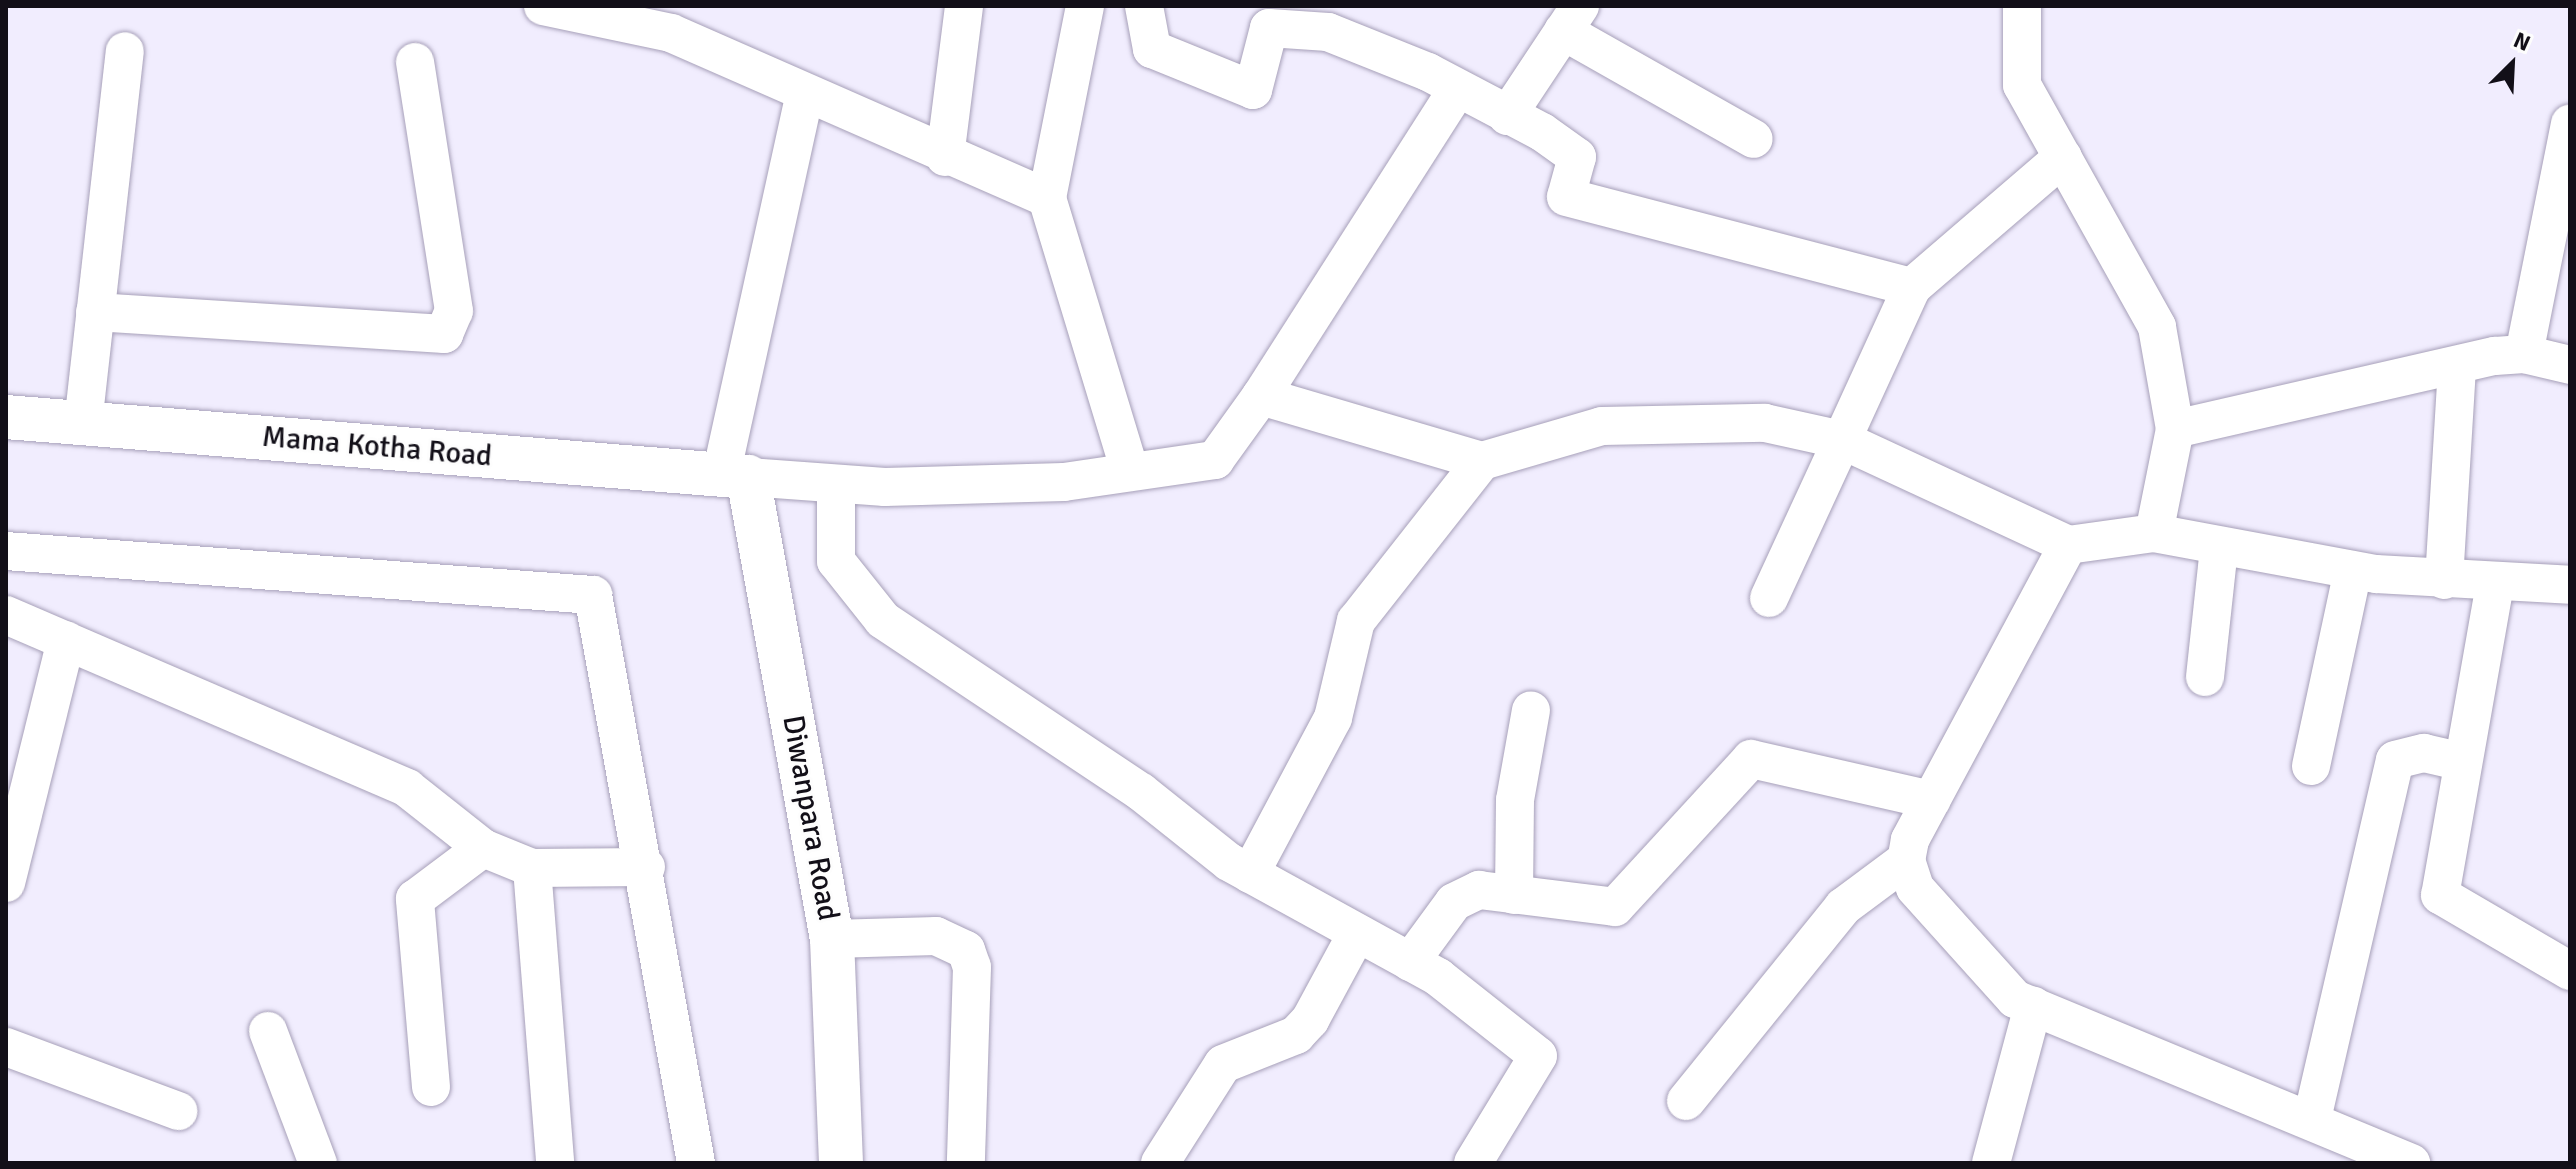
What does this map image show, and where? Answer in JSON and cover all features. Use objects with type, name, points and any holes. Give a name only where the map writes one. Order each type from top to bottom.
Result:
[{"type":"street","points":[[543,6],[671,33],[945,157],[1047,198]]},
{"type":"street","points":[[945,157],[964,6]]},
{"type":"street","points":[[1085,6],[1047,198],[1130,472]]},
{"type":"street","points":[[1144,6],[1152,49],[1253,90],[1269,28],[1328,32],[1457,90],[1577,157],[1566,197],[1912,287]]},
{"type":"street","points":[[2022,6],[2022,85],[2157,327],[2175,429],[2154,533]]},
{"type":"street","points":[[1507,116],[1572,18],[1754,139]]},
{"type":"street","points":[[83,424],[125,51]]},
{"type":"street","points":[[95,312],[444,334],[454,311],[415,62]]},
{"type":"street","points":[[805,94],[734,476],[836,484],[1049,482],[1215,460],[1261,396],[1457,90]]},
{"type":"street","points":[[2524,354],[2570,124]]},
{"type":"street","points":[[1769,598],[1912,287],[2063,157]]},
{"type":"street","points":[[2175,429],[2457,365],[2524,354],[2570,365]]},
{"type":"street","points":[[2444,580],[2457,365]]},
{"type":"street","points":[[1261,396],[1482,461],[1602,426],[1765,423],[1842,440],[2068,545],[2117,544],[2154,533],[2219,548],[2353,570],[2495,584],[2570,585]]},
{"type":"street","name":"Mama Kotha Road","points":[[6,417],[734,476]]},
{"type":"street","points":[[1250,874],[1333,718],[1356,621],[1482,461]]},
{"type":"street","name":"Diwanpara Road","points":[[734,476],[832,939],[841,1163]]},
{"type":"street","points":[[836,484],[836,561],[883,620],[1141,792],[1250,874],[1410,962],[1538,1056],[1473,1163]]},
{"type":"street","points":[[1686,1101],[1843,907],[1906,860],[1931,800],[2068,545]]},
{"type":"street","points":[[2205,677],[2219,548]]},
{"type":"street","points":[[6,551],[593,595],[646,867],[696,1163]]},
{"type":"street","points":[[2311,766],[2353,570]]},
{"type":"street","points":[[2495,584],[2440,895],[2570,971]]},
{"type":"street","points":[[6,615],[407,788],[483,848],[532,868],[646,867]]},
{"type":"street","points":[[6,883],[66,640]]},
{"type":"street","points":[[1514,895],[1515,800],[1531,710]]},
{"type":"street","points":[[2312,1119],[2395,760],[2424,753],[2463,762]]},
{"type":"street","points":[[1410,962],[1464,894],[1514,895],[1615,907],[1751,759],[1931,800]]},
{"type":"street","points":[[431,1087],[415,899],[483,848]]},
{"type":"street","points":[[1906,860],[1915,888],[2015,999],[2312,1119],[2411,1163]]},
{"type":"street","points":[[532,868],[555,1163]]},
{"type":"street","points":[[1160,1163],[1223,1064],[1296,1035],[1310,1020],[1357,933]]},
{"type":"street","points":[[832,939],[936,936],[966,950],[972,967],[966,1163]]},
{"type":"street","points":[[1991,1163],[2033,1006]]},
{"type":"street","points":[[268,1031],[318,1163]]},
{"type":"street","points":[[6,1047],[178,1111]]}]
